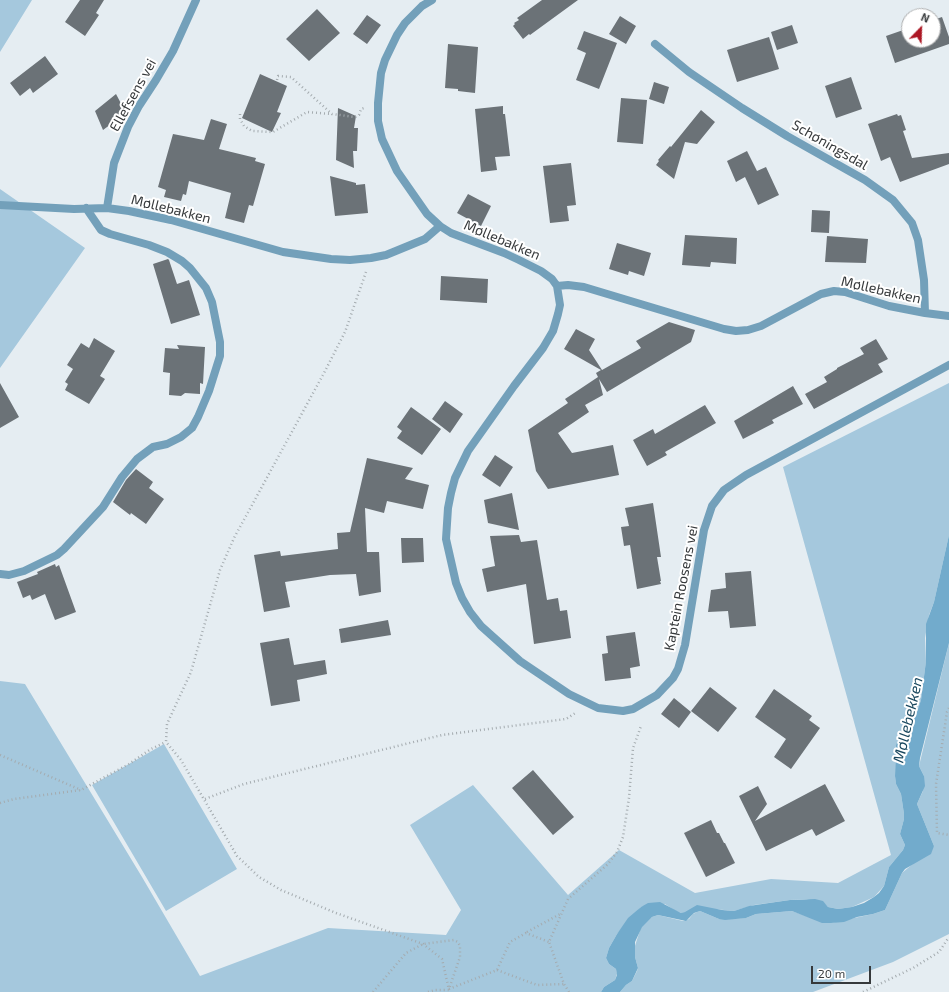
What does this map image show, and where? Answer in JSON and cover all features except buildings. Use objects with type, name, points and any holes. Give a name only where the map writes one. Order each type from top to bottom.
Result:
[{"type":"street","name":"Ellefsens vei","points":[[107,208],[114,163],[128,127],[173,50],[196,0]]},
{"type":"street","points":[[432,0],[422,6],[405,23],[397,35],[385,60],[381,73],[378,121],[382,139],[397,171],[427,214],[440,226]]},
{"type":"street","name":"Schøningsdal","points":[[655,44],[688,72],[742,108],[787,136],[865,180],[893,200],[912,223],[918,240],[924,280],[925,313]]},
{"type":"street","name":"Møllebakken","points":[[0,204],[107,208],[129,211],[171,220],[290,253],[331,259],[350,260],[386,255],[400,250],[425,239],[440,226],[451,233],[504,253],[541,271],[552,279],[557,286],[568,285],[584,287],[724,329],[736,331],[748,330],[761,326],[821,294],[834,291],[845,292],[889,306],[949,316]]},
{"type":"street","points":[[0,574],[9,575],[24,571],[57,555],[103,507],[122,477],[137,459],[153,448],[167,444],[181,437],[192,428],[209,391],[220,356],[220,342],[212,302],[206,288],[190,268],[167,252],[101,230],[86,208]]},
{"type":"street","name":"Kaptein Roosens vei","points":[[557,286],[560,304],[553,331],[543,348],[468,451],[456,478],[448,508],[446,539],[456,583],[470,612],[481,626],[520,661],[569,694],[598,708],[622,711],[633,709],[657,695],[673,678],[678,669],[685,645],[704,530],[712,506],[724,490],[746,475],[949,365]]},
{"type":"path","points":[[277,80],[278,76],[291,77],[332,114]]},
{"type":"path","points":[[240,114],[240,119],[244,126],[252,131],[273,132],[307,112],[355,117],[359,115],[361,109],[378,103]]},
{"type":"path","points":[[371,258],[345,332],[234,538],[220,570],[191,672],[167,724],[166,742],[181,760],[237,856],[259,877],[281,890],[336,914],[423,944],[442,959],[450,991]]},
{"type":"path","points":[[949,708],[947,712],[936,784],[937,833],[949,835]]},
{"type":"path","points":[[205,799],[244,784],[442,735],[566,720]]},
{"type":"path","points":[[569,992],[564,984],[549,942],[568,899],[608,864],[617,852],[623,837],[629,798],[633,748],[641,726]]},
{"type":"path","points":[[0,803],[14,799],[81,790],[129,764],[151,749],[166,742]]},
{"type":"path","points":[[0,755],[81,790]]},
{"type":"path","points":[[428,992],[435,990],[450,991],[498,970],[510,942],[562,913]]},
{"type":"path","points":[[526,933],[549,942]]},
{"type":"path","points":[[863,992],[914,968],[939,952],[949,938]]},
{"type":"path","points":[[373,992],[406,953],[423,944],[454,940],[458,942],[460,946],[460,957],[450,991]]},
{"type":"path","points":[[498,970],[537,984],[564,984]]},
{"type":"shaded area","points":[[0,0],[32,0],[0,52]]},
{"type":"shaded area","points":[[0,189],[85,248],[0,368]]},
{"type":"shaded area","points":[[949,383],[949,535],[934,602],[929,615],[925,638],[926,661],[921,700],[916,715],[907,726],[896,745],[895,776],[896,784],[901,794],[904,814],[900,834],[905,845],[903,850],[889,867],[884,886],[874,897],[852,907],[838,909],[828,907],[824,903],[806,899],[754,905],[734,911],[714,909],[681,913],[665,904],[641,907],[617,934],[609,948],[606,958],[609,964],[616,969],[617,974],[615,980],[604,987],[601,992],[0,992],[0,681],[25,684],[200,976],[328,928],[446,935],[461,910],[410,825],[473,785],[568,895],[619,850],[695,893],[771,879],[838,883],[891,855],[783,467]]},
{"type":"shaded area","points":[[949,535],[949,643],[919,766],[924,776],[925,786],[917,804],[934,846],[931,854],[905,869],[885,910],[844,922],[822,923],[792,911],[756,914],[746,918],[725,920],[700,911],[694,913],[686,921],[658,915],[652,917],[642,927],[635,942],[635,957],[638,968],[632,981],[620,992],[601,992],[604,987],[615,980],[617,975],[616,969],[609,964],[606,958],[609,948],[628,918],[648,903],[660,902],[681,913],[697,905],[734,911],[749,906],[769,903],[815,899],[823,901],[828,907],[838,909],[864,903],[879,893],[884,886],[889,867],[903,850],[905,845],[900,834],[904,814],[901,794],[896,784],[895,776],[896,745],[899,738],[916,715],[921,700],[926,661],[926,624],[934,602]]},
{"type":"shaded area","points":[[949,643],[949,934],[893,962],[813,992],[620,992],[632,981],[638,968],[634,949],[641,927],[652,917],[658,915],[683,921],[689,919],[693,914],[700,911],[719,919],[746,918],[756,914],[792,911],[826,923],[831,923],[885,910],[902,873],[934,846],[917,804],[923,791],[924,776],[919,766]]},
{"type":"shaded area","points":[[164,744],[237,869],[166,911],[92,785]]},
{"type":"water label","name":"Møllebekken","points":[[908,720]]}]
